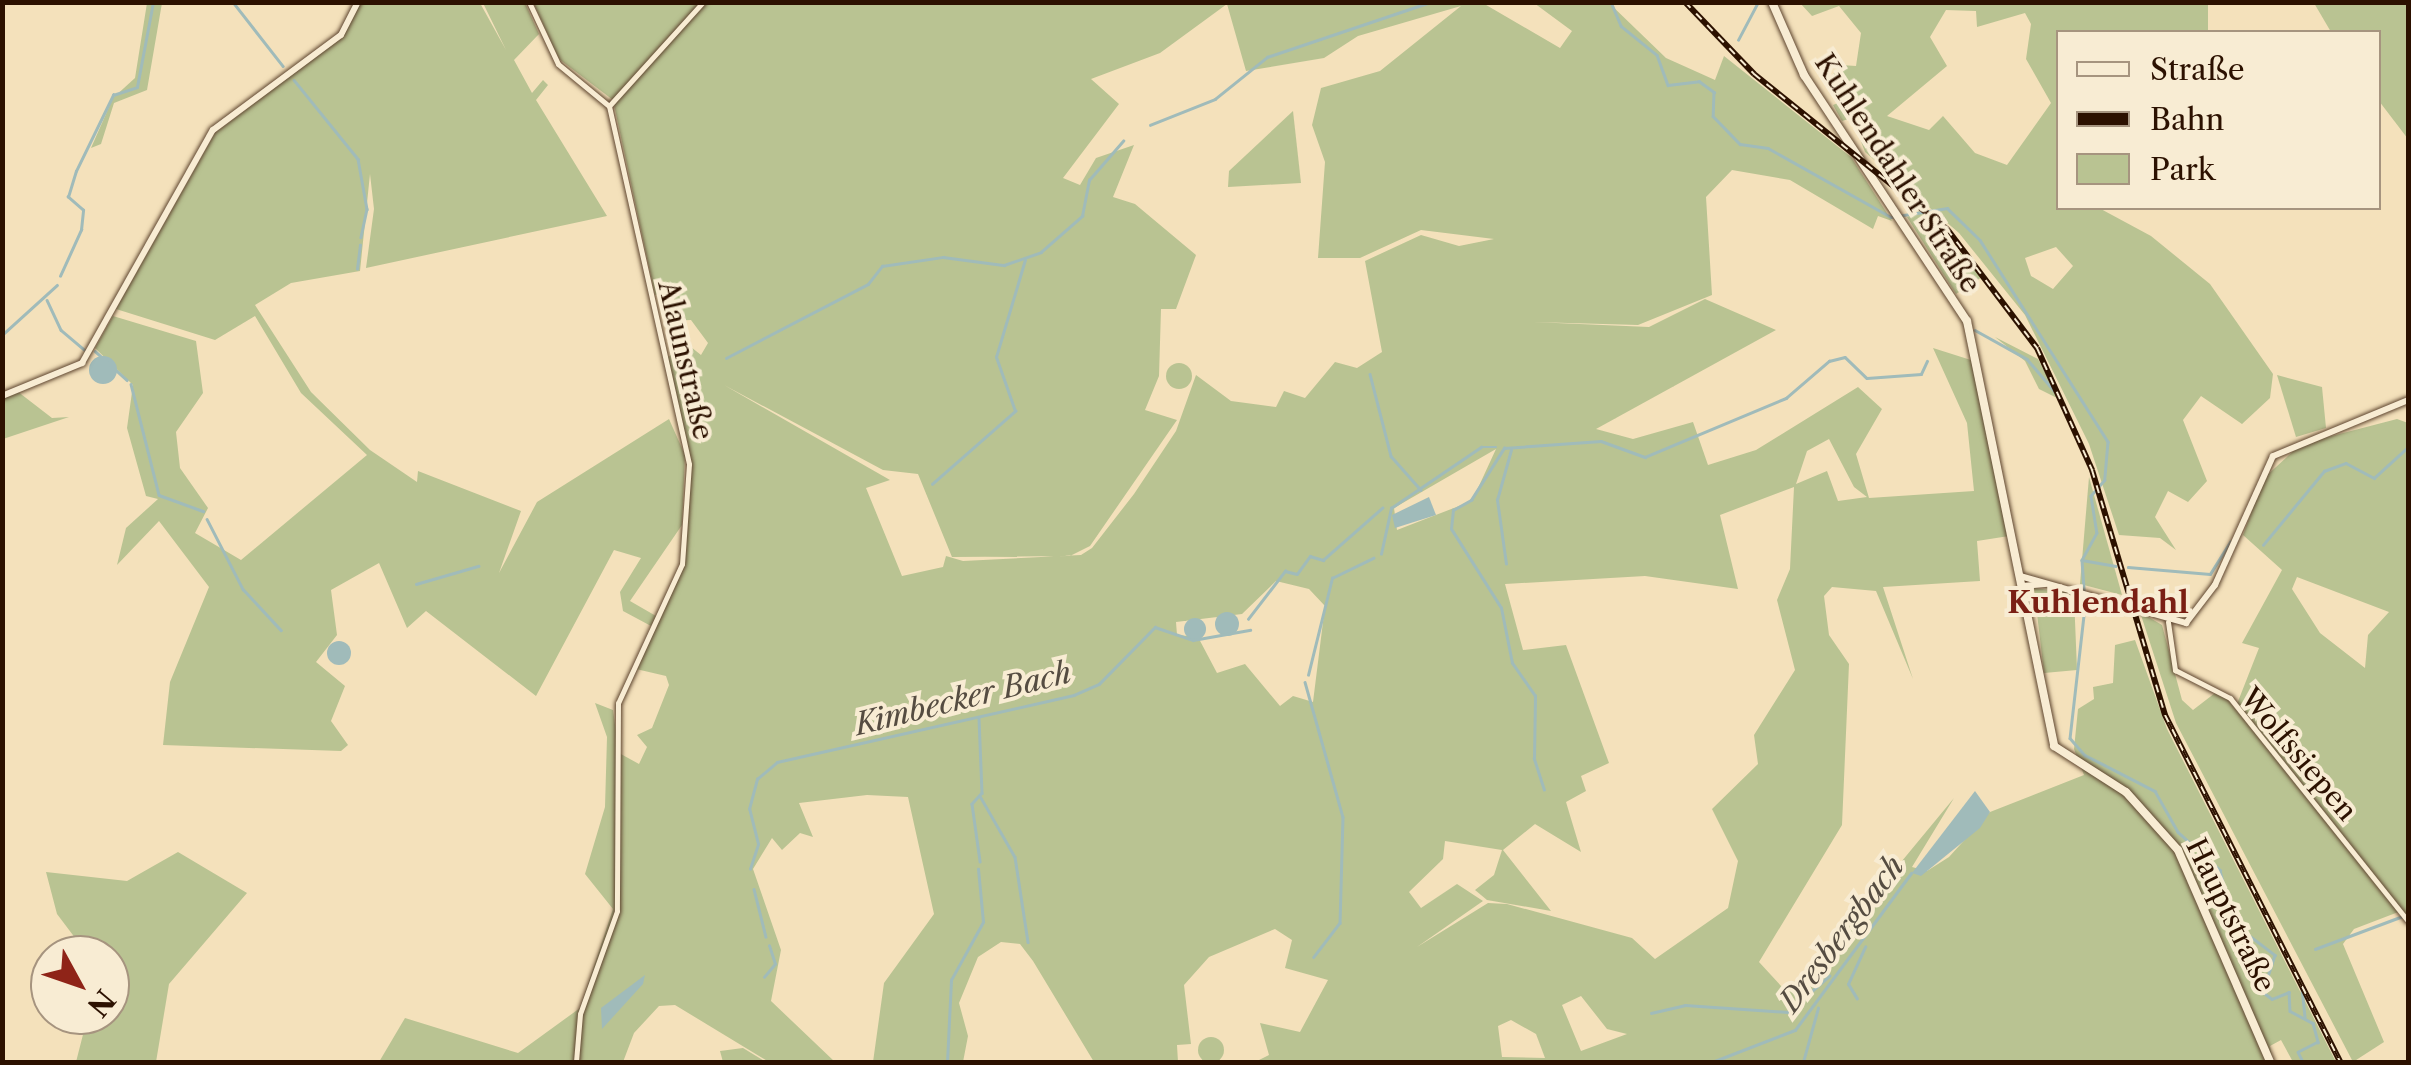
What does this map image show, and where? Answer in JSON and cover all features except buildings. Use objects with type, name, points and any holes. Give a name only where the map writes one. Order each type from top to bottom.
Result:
[{"type":"main road","name":"Kuhlendahler Straße","points":[[1772,2],[1800,68],[1970,331],[2052,742],[2081,769]]},
{"type":"main road","name":"Hauptstraße","points":[[2081,769],[2126,792],[2178,850],[2270,1062]]},
{"type":"street","points":[[2,396],[82,363],[214,130],[341,34],[358,2]]},
{"type":"street","points":[[530,2],[558,64],[609,106],[704,2]]},
{"type":"street","name":"Alaunstraße","points":[[576,1062],[580,1014],[617,911],[618,703],[682,564],[689,464],[609,106]]},
{"type":"street","points":[[2021,581],[2098,592],[2168,622],[2200,611],[2279,450],[2408,400]]},
{"type":"street","name":"Wolfssiepen","points":[[2168,622],[2174,670],[2240,709],[2408,921]]},
{"type":"green space","points":[[533,2],[1481,2],[1560,48],[1572,31],[1534,3],[1608,2],[1666,58],[1715,80],[1724,56],[1851,157],[1892,221],[1878,216],[1873,229],[1790,180],[1732,170],[1706,197],[1712,295],[1638,325],[1533,322],[1649,327],[1705,299],[1776,330],[1596,429],[1633,439],[1693,422],[1708,465],[1756,450],[1858,387],[1882,409],[1856,454],[1869,498],[1974,491],[1967,423],[1933,348],[1974,361],[2009,536],[1977,541],[1980,581],[1883,587],[1913,679],[1876,591],[1832,587],[1824,596],[1829,635],[1849,664],[1842,825],[1759,962],[1782,987],[1807,976],[1954,798],[1912,867],[1927,871],[1949,857],[1990,812],[2084,775],[2074,749],[2078,709],[2094,699],[2093,687],[2113,683],[2115,645],[2135,640],[2167,729],[2336,1062],[2293,1062],[2281,1040],[2270,1046],[2273,1062],[1255,1062],[1269,1055],[1260,1023],[1300,1032],[1328,980],[1285,968],[1292,940],[1275,929],[1209,957],[1184,985],[1191,1044],[1177,1045],[1178,1062],[1094,1062],[1020,944],[1001,942],[978,957],[959,1003],[968,1036],[963,1062],[873,1062],[884,983],[934,914],[908,797],[867,795],[799,803],[813,837],[800,833],[782,850],[772,838],[753,869],[781,950],[771,1001],[835,1062],[769,1062],[675,1005],[659,1006],[634,1033],[623,1062],[379,1062],[405,1018],[518,1053],[580,1008],[613,909],[585,874],[605,807],[607,737],[595,703],[613,710],[619,753],[639,764],[647,747],[637,735],[652,728],[669,685],[666,676],[636,669],[686,554],[691,463],[667,358],[686,343],[701,355],[708,343],[691,320],[668,321],[677,289],[655,295],[613,100],[559,59]],"holes":[[[1227,4],[1246,71],[1324,58],[1358,36],[1461,6],[1380,71],[1321,88],[1312,125],[1325,162],[1318,258],[1360,258],[1421,230],[1494,239],[1459,246],[1421,235],[1365,261],[1382,352],[1357,368],[1335,362],[1305,398],[1284,391],[1276,407],[1231,401],[1196,375],[1176,431],[1134,494],[1092,548],[1071,556],[1090,546],[1177,420],[1145,410],[1159,376],[1161,309],[1176,309],[1196,255],[1135,204],[1113,197],[1134,145],[1096,158],[1080,185],[1063,178],[1119,104],[1091,79],[1160,53]],[[724,385],[883,470],[918,474],[952,557],[1060,556],[963,561],[946,556],[943,567],[902,576],[866,488],[890,480]],[[1829,439],[1854,487],[1867,497],[1838,501],[1827,471],[1796,484],[1807,451]],[[1496,449],[1472,501],[1397,530],[1394,508]],[[1794,487],[1790,569],[1777,600],[1795,670],[1754,735],[1758,764],[1712,809],[1738,861],[1728,908],[1655,959],[1632,938],[1507,904],[1488,903],[1417,947],[1483,901],[1457,884],[1421,908],[1409,892],[1443,859],[1445,841],[1502,850],[1494,875],[1475,890],[1487,900],[1551,911],[1503,850],[1535,824],[1581,852],[1566,802],[1586,791],[1581,776],[1609,763],[1566,645],[1523,650],[1505,584],[1645,576],[1738,589],[1720,515]],[[1276,581],[1309,589],[1325,606],[1313,702],[1293,696],[1280,706],[1245,664],[1217,673],[1198,637],[1177,635],[1176,622],[1242,614]],[[1581,996],[1607,1029],[1627,1034],[1581,1051],[1562,1005]],[[1511,1020],[1536,1034],[1545,1058],[1502,1057],[1498,1026]]]},
{"type":"green space","points":[[147,3],[162,3],[147,90],[114,103],[101,144],[91,148],[113,98],[135,78]]},
{"type":"green space","points":[[360,3],[480,3],[506,50],[483,3],[525,3],[539,34],[514,60],[532,93],[543,80],[548,85],[536,100],[607,216],[366,268],[374,209],[370,174],[360,271],[291,283],[255,305],[311,392],[370,450],[417,482],[418,471],[521,511],[499,573],[537,502],[669,419],[685,455],[682,525],[630,601],[656,616],[651,626],[623,611],[620,592],[641,558],[614,550],[536,696],[426,611],[407,628],[379,563],[331,590],[337,635],[316,662],[345,686],[331,721],[348,745],[341,751],[163,745],[170,682],[209,587],[159,521],[117,565],[126,528],[158,499],[146,496],[127,428],[133,385],[95,348],[113,316],[196,341],[203,393],[176,432],[180,468],[208,508],[195,533],[241,560],[367,455],[301,393],[255,316],[215,340],[116,309],[215,133],[342,37]]},
{"type":"green space","points":[[1800,3],[2208,3],[2208,30],[2056,30],[2056,210],[2103,210],[2151,236],[2210,284],[2273,374],[2270,398],[2242,424],[2201,396],[2183,420],[2207,481],[2188,502],[2168,491],[2155,517],[2176,550],[2160,538],[2119,535],[2089,444],[2025,315],[1959,233],[1865,152],[1852,118],[1842,121],[1833,105],[1840,102],[1826,82],[1841,65],[1856,66],[1861,33],[1839,6],[1812,16]],"holes":[[[1946,10],[1976,11],[1977,27],[2025,13],[2031,24],[2026,59],[2051,103],[2007,165],[1975,153],[1943,116],[1929,130],[1887,116],[1947,66],[1930,37]],[[2056,247],[2073,266],[2053,289],[2031,276],[2025,258]]]},
{"type":"green space","points":[[2314,3],[2408,3],[2408,139],[2381,104],[2381,30],[2330,30]]},
{"type":"green space","points":[[1293,111],[1301,183],[1228,187],[1229,171]]},
{"type":"green space","points":[[1922,210],[1982,277],[1956,294],[1907,217]]},
{"type":"green space","points":[[1995,337],[2038,359],[2059,399],[2039,389],[2025,361]]},
{"type":"green space","points":[[1179,363],[1189,366],[1189,386],[1179,389],[1169,386],[1166,376],[1169,366]]},
{"type":"green space","points":[[2277,375],[2322,387],[2326,428],[2296,437]]},
{"type":"green space","points":[[17,391],[52,418],[69,417],[3,439],[3,398]]},
{"type":"green space","points":[[2397,419],[2408,423],[2408,918],[2237,704],[2259,648],[2242,643],[2282,570],[2243,535],[2264,478],[2301,444]],"holes":[[[2297,577],[2389,612],[2368,635],[2365,668],[2320,633],[2292,589]]]},
{"type":"green space","points":[[2089,477],[2122,595],[2080,584]]},
{"type":"green space","points":[[2034,588],[2082,594],[2074,596],[2077,670],[2044,673]]},
{"type":"green space","points":[[2140,612],[2162,625],[2182,700],[2193,710],[2215,693],[2228,700],[2401,911],[2354,929],[2343,944],[2384,1042],[2353,1062],[2176,723]]},
{"type":"green space","points":[[178,852],[247,893],[169,984],[156,1062],[76,1062],[83,1035],[130,1035],[130,935],[73,935],[57,914],[46,872],[127,881]]},
{"type":"green space","points":[[1211,1037],[1220,1041],[1224,1050],[1220,1059],[1211,1063],[1202,1059],[1198,1050],[1202,1041]]},
{"type":"green space","points":[[743,1048],[766,1062],[723,1062],[720,1051]]},
{"type":"water","points":[[103,356],[113,360],[117,370],[113,380],[103,384],[93,380],[89,370],[93,360]]},
{"type":"water","points":[[1429,497],[1436,515],[1395,528],[1392,515]]},
{"type":"water","points":[[1227,612],[1239,624],[1227,636],[1215,624]]},
{"type":"water","points":[[1195,618],[1203,621],[1203,637],[1195,640],[1187,637],[1184,629],[1187,621]]},
{"type":"water","points":[[339,641],[351,653],[339,665],[327,653]]},
{"type":"water","points":[[1975,791],[1990,812],[1980,828],[1921,876],[1912,873]]},
{"type":"water","points":[[645,975],[643,984],[602,1029],[601,1008]]},
{"type":"waterway","points":[[60,276],[81,230],[83,210],[68,197],[76,171],[113,95],[137,87],[153,2]]},
{"type":"waterway","points":[[233,2],[283,66]]},
{"type":"waterway","points":[[1150,125],[1215,99],[1267,57],[1430,2]]},
{"type":"waterway","points":[[1611,2],[1621,26],[1657,55],[1668,85],[1699,81],[1714,92],[1713,116],[1740,144],[1768,148],[1891,217],[1947,208],[1980,240],[2108,442],[2105,480],[2091,496],[2097,533],[2082,560],[2084,590]]},
{"type":"waterway","points":[[1738,40],[1758,2]]},
{"type":"waterway","points":[[294,80],[358,159],[367,209],[361,237]]},
{"type":"waterway","points":[[726,358],[868,284],[882,266],[943,257],[1004,265],[1041,252],[1082,216],[1089,180],[1123,141]]},
{"type":"waterway","points":[[357,269],[360,245]]},
{"type":"waterway","points":[[932,484],[1015,411],[996,357],[1025,260]]},
{"type":"waterway","points":[[2,335],[57,285]]},
{"type":"waterway","points":[[47,300],[61,330],[84,349]]},
{"type":"waterway","points":[[1975,330],[2027,359],[2057,394]]},
{"type":"waterway","points":[[95,351],[127,380]]},
{"type":"waterway","name":"Kimbecker Bach","points":[[1544,790],[1534,759],[1535,696],[1512,663],[1501,608],[1451,529],[1453,510],[1471,500],[1504,448],[1601,441],[1645,457],[1786,398],[1829,361],[1845,357],[1867,378],[1921,374],[1927,361]]},
{"type":"waterway","points":[[1370,374],[1391,456],[1421,490]]},
{"type":"waterway","points":[[131,384],[159,495],[203,511]]},
{"type":"waterway","name":"Kimbecker Bach","points":[[1381,554],[1391,508],[1481,447],[1496,447]]},
{"type":"waterway","points":[[2263,545],[2324,471],[2346,463],[2374,478],[2408,447]]},
{"type":"waterway","points":[[1506,564],[1497,500],[1511,450]]},
{"type":"waterway","name":"Kimbecker Bach","points":[[1248,619],[1285,571],[1297,574],[1310,556],[1323,560],[1382,508]]},
{"type":"waterway","points":[[207,519],[243,589],[281,630]]},
{"type":"waterway","points":[[2128,567],[2210,574],[2230,542]]},
{"type":"waterway","points":[[1308,675],[1332,578],[1373,558]]},
{"type":"waterway","points":[[2082,560],[2115,566]]},
{"type":"waterway","points":[[416,584],[478,566]]},
{"type":"waterway","points":[[2086,598],[2070,738],[2085,755],[2155,791],[2178,832],[2220,870],[2233,923],[2275,955],[2263,992],[2272,999],[2289,992],[2290,1011],[2313,1023],[2318,1042],[2298,1052],[2303,1062]]},
{"type":"waterway","name":"Kimbecker Bach","points":[[750,869],[758,844],[749,809],[757,779],[777,762],[1074,695],[1099,684],[1155,627],[1193,640],[1250,630]]},
{"type":"waterway","points":[[1305,682],[1343,817],[1340,923],[1314,957]]},
{"type":"waterway","points":[[979,718],[982,793],[972,804],[980,861]]},
{"type":"waterway","points":[[980,796],[1015,857],[1028,942]]},
{"type":"waterway","points":[[947,1062],[951,980],[983,922],[978,869]]},
{"type":"waterway","name":"Dresbergbach","points":[[1712,1062],[1795,1030],[1911,873]]},
{"type":"waterway","points":[[754,889],[766,937]]},
{"type":"waterway","points":[[2315,949],[2403,916]]},
{"type":"waterway","points":[[764,977],[775,964],[769,946]]},
{"type":"waterway","points":[[1857,999],[1848,984],[1865,947]]},
{"type":"waterway","points":[[1651,1013],[1685,1005],[1788,1012],[1829,976]]},
{"type":"waterway","points":[[2302,988],[2305,1017]]},
{"type":"waterway","points":[[1803,1062],[1818,1008]]},
{"type":"railway","points":[[1685,2],[1754,74],[1947,229],[2037,348],[2092,470],[2165,715],[2340,1062]]},
{"type":"district","name":"Kuhlendahl","points":[[2098,603]]}]
